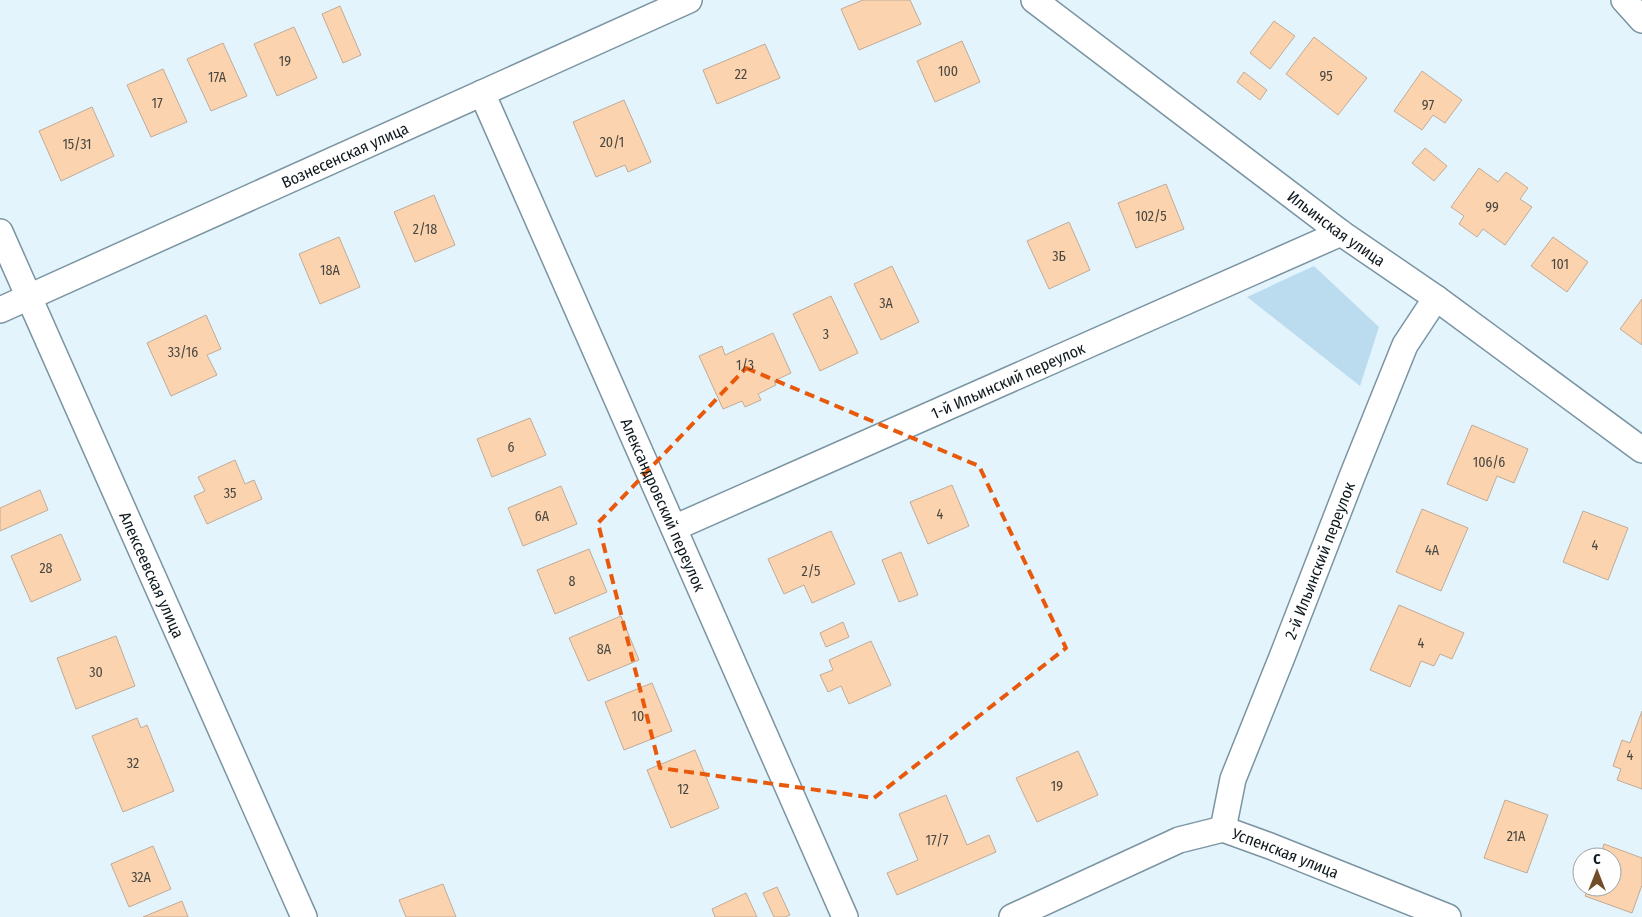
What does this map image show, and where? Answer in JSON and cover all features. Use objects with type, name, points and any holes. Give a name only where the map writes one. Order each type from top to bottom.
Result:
[{"type":"street","name":"Вознесенская улица","points":[[0,310],[690,0]]},
{"type":"street","name":"Ильинская улица","points":[[1034,0],[1341,233],[1436,298],[1642,450]]},
{"type":"street","points":[[1624,0],[1642,20]]},
{"type":"street","name":"Александровский переулок","points":[[482,93],[845,917]]},
{"type":"street","name":"Алексеевская улица","points":[[0,232],[304,917]]},
{"type":"street","name":"1-й Ильинский переулок","points":[[674,528],[1341,233]]},
{"type":"street","name":"2-й Ильинский переулок","points":[[1222,829],[1233,779],[1353,474],[1405,345],[1436,298]]},
{"type":"street","name":"Успенская улица","points":[[1012,917],[1180,840],[1222,829],[1270,846],[1448,917]]},
{"type":"highlighted area","points":[[746,368],[979,466],[1066,648],[874,798],[660,768],[598,523]]},
{"type":"shaded area","points":[[1314,266],[1379,327],[1360,386],[1247,297]]},
{"type":"building","points":[[863,0],[910,0],[921,24],[859,50],[841,9]]},
{"type":"building","points":[[340,6],[361,55],[343,63],[322,14]]},
{"type":"building","points":[[1274,21],[1295,36],[1270,69],[1250,53]]},
{"type":"building","points":[[294,27],[317,78],[277,96],[254,44]]},
{"type":"building","points":[[1314,37],[1367,78],[1338,115],[1286,74]]},
{"type":"building","points":[[962,41],[980,82],[935,102],[917,61]]},
{"type":"building","points":[[223,43],[247,96],[211,111],[187,59]]},
{"type":"building","points":[[765,44],[780,78],[717,104],[703,70]]},
{"type":"building","points":[[163,69],[187,122],[151,137],[127,85]]},
{"type":"building","points":[[1422,71],[1462,100],[1445,123],[1433,115],[1422,130],[1394,111]]},
{"type":"building","points":[[1244,72],[1267,90],[1260,100],[1237,82]]},
{"type":"building","points":[[624,100],[651,162],[628,172],[625,165],[596,177],[573,122]]},
{"type":"building","points":[[92,107],[114,156],[61,181],[39,131]]},
{"type":"building","points":[[1425,148],[1447,166],[1434,181],[1412,163]]},
{"type":"building","points":[[1479,168],[1498,182],[1506,172],[1528,188],[1520,199],[1532,207],[1505,245],[1483,229],[1477,237],[1459,224],[1464,216],[1451,207]]},
{"type":"building","points":[[1166,184],[1184,229],[1136,248],[1118,203]]},
{"type":"building","points":[[434,195],[455,245],[415,262],[394,212]]},
{"type":"building","points":[[1069,222],[1090,270],[1049,289],[1027,241]]},
{"type":"building","points":[[339,237],[360,287],[320,304],[299,254]]},
{"type":"building","points":[[1553,237],[1588,262],[1567,292],[1531,266]]},
{"type":"building","points":[[892,266],[919,322],[881,340],[854,284]]},
{"type":"building","points":[[831,296],[858,353],[820,371],[793,314]]},
{"type":"building","points":[[1642,299],[1642,345],[1620,329]]},
{"type":"building","points":[[206,315],[221,349],[207,355],[217,375],[171,396],[147,343]]},
{"type":"building","points":[[773,333],[791,373],[774,381],[776,385],[758,394],[761,400],[745,407],[742,401],[723,409],[699,356],[722,346],[725,355]]},
{"type":"building","points":[[530,418],[546,455],[492,477],[477,439]]},
{"type":"building","points":[[1472,425],[1528,449],[1514,483],[1497,476],[1487,501],[1447,484]]},
{"type":"building","points":[[235,460],[245,484],[254,480],[262,499],[207,524],[194,496],[205,491],[198,477]]},
{"type":"building","points":[[952,485],[969,526],[928,544],[910,502]]},
{"type":"building","points":[[561,486],[577,524],[523,546],[508,508]]},
{"type":"building","points":[[40,490],[48,510],[0,531],[0,508]]},
{"type":"building","points":[[1422,509],[1468,528],[1441,591],[1396,572]]},
{"type":"building","points":[[1583,511],[1628,528],[1608,580],[1563,562]]},
{"type":"building","points":[[831,531],[855,584],[812,603],[804,585],[784,594],[768,559]]},
{"type":"building","points":[[61,534],[81,580],[31,602],[11,556]]},
{"type":"building","points":[[589,549],[607,592],[555,614],[537,570]]},
{"type":"building","points":[[901,552],[918,595],[899,602],[882,560]]},
{"type":"building","points":[[1399,605],[1464,633],[1452,659],[1440,654],[1434,666],[1421,661],[1410,687],[1370,670]]},
{"type":"building","points":[[621,616],[639,660],[588,681],[569,638]]},
{"type":"building","points":[[843,622],[849,637],[826,647],[820,633]]},
{"type":"building","points":[[116,636],[135,686],[76,709],[57,658]]},
{"type":"building","points":[[871,641],[891,685],[849,704],[841,686],[828,692],[820,675],[833,670],[829,660]]},
{"type":"building","points":[[652,683],[672,731],[624,750],[605,702]]},
{"type":"building","points":[[1642,711],[1642,789],[1617,780],[1621,769],[1613,766],[1622,740],[1630,743]]},
{"type":"building","points":[[137,718],[141,728],[147,725],[174,791],[123,812],[92,736]]},
{"type":"building","points":[[695,750],[719,808],[671,828],[647,770]]},
{"type":"building","points":[[1078,751],[1098,795],[1037,822],[1016,778]]},
{"type":"building","points":[[946,795],[967,845],[989,835],[996,852],[897,895],[887,873],[918,860],[899,814]]},
{"type":"building","points":[[1505,800],[1548,815],[1527,873],[1484,858]]},
{"type":"building","points":[[153,846],[171,889],[129,907],[111,864]]},
{"type":"building","points":[[1622,851],[1642,858],[1642,885],[1632,913],[1588,897],[1622,897]]},
{"type":"building","points":[[443,884],[456,917],[406,917],[399,900]]},
{"type":"building","points":[[777,887],[790,915],[785,917],[774,917],[763,893]]},
{"type":"building","points":[[746,893],[757,917],[715,917],[712,909]]},
{"type":"building","points":[[182,901],[188,917],[143,917]]}]
